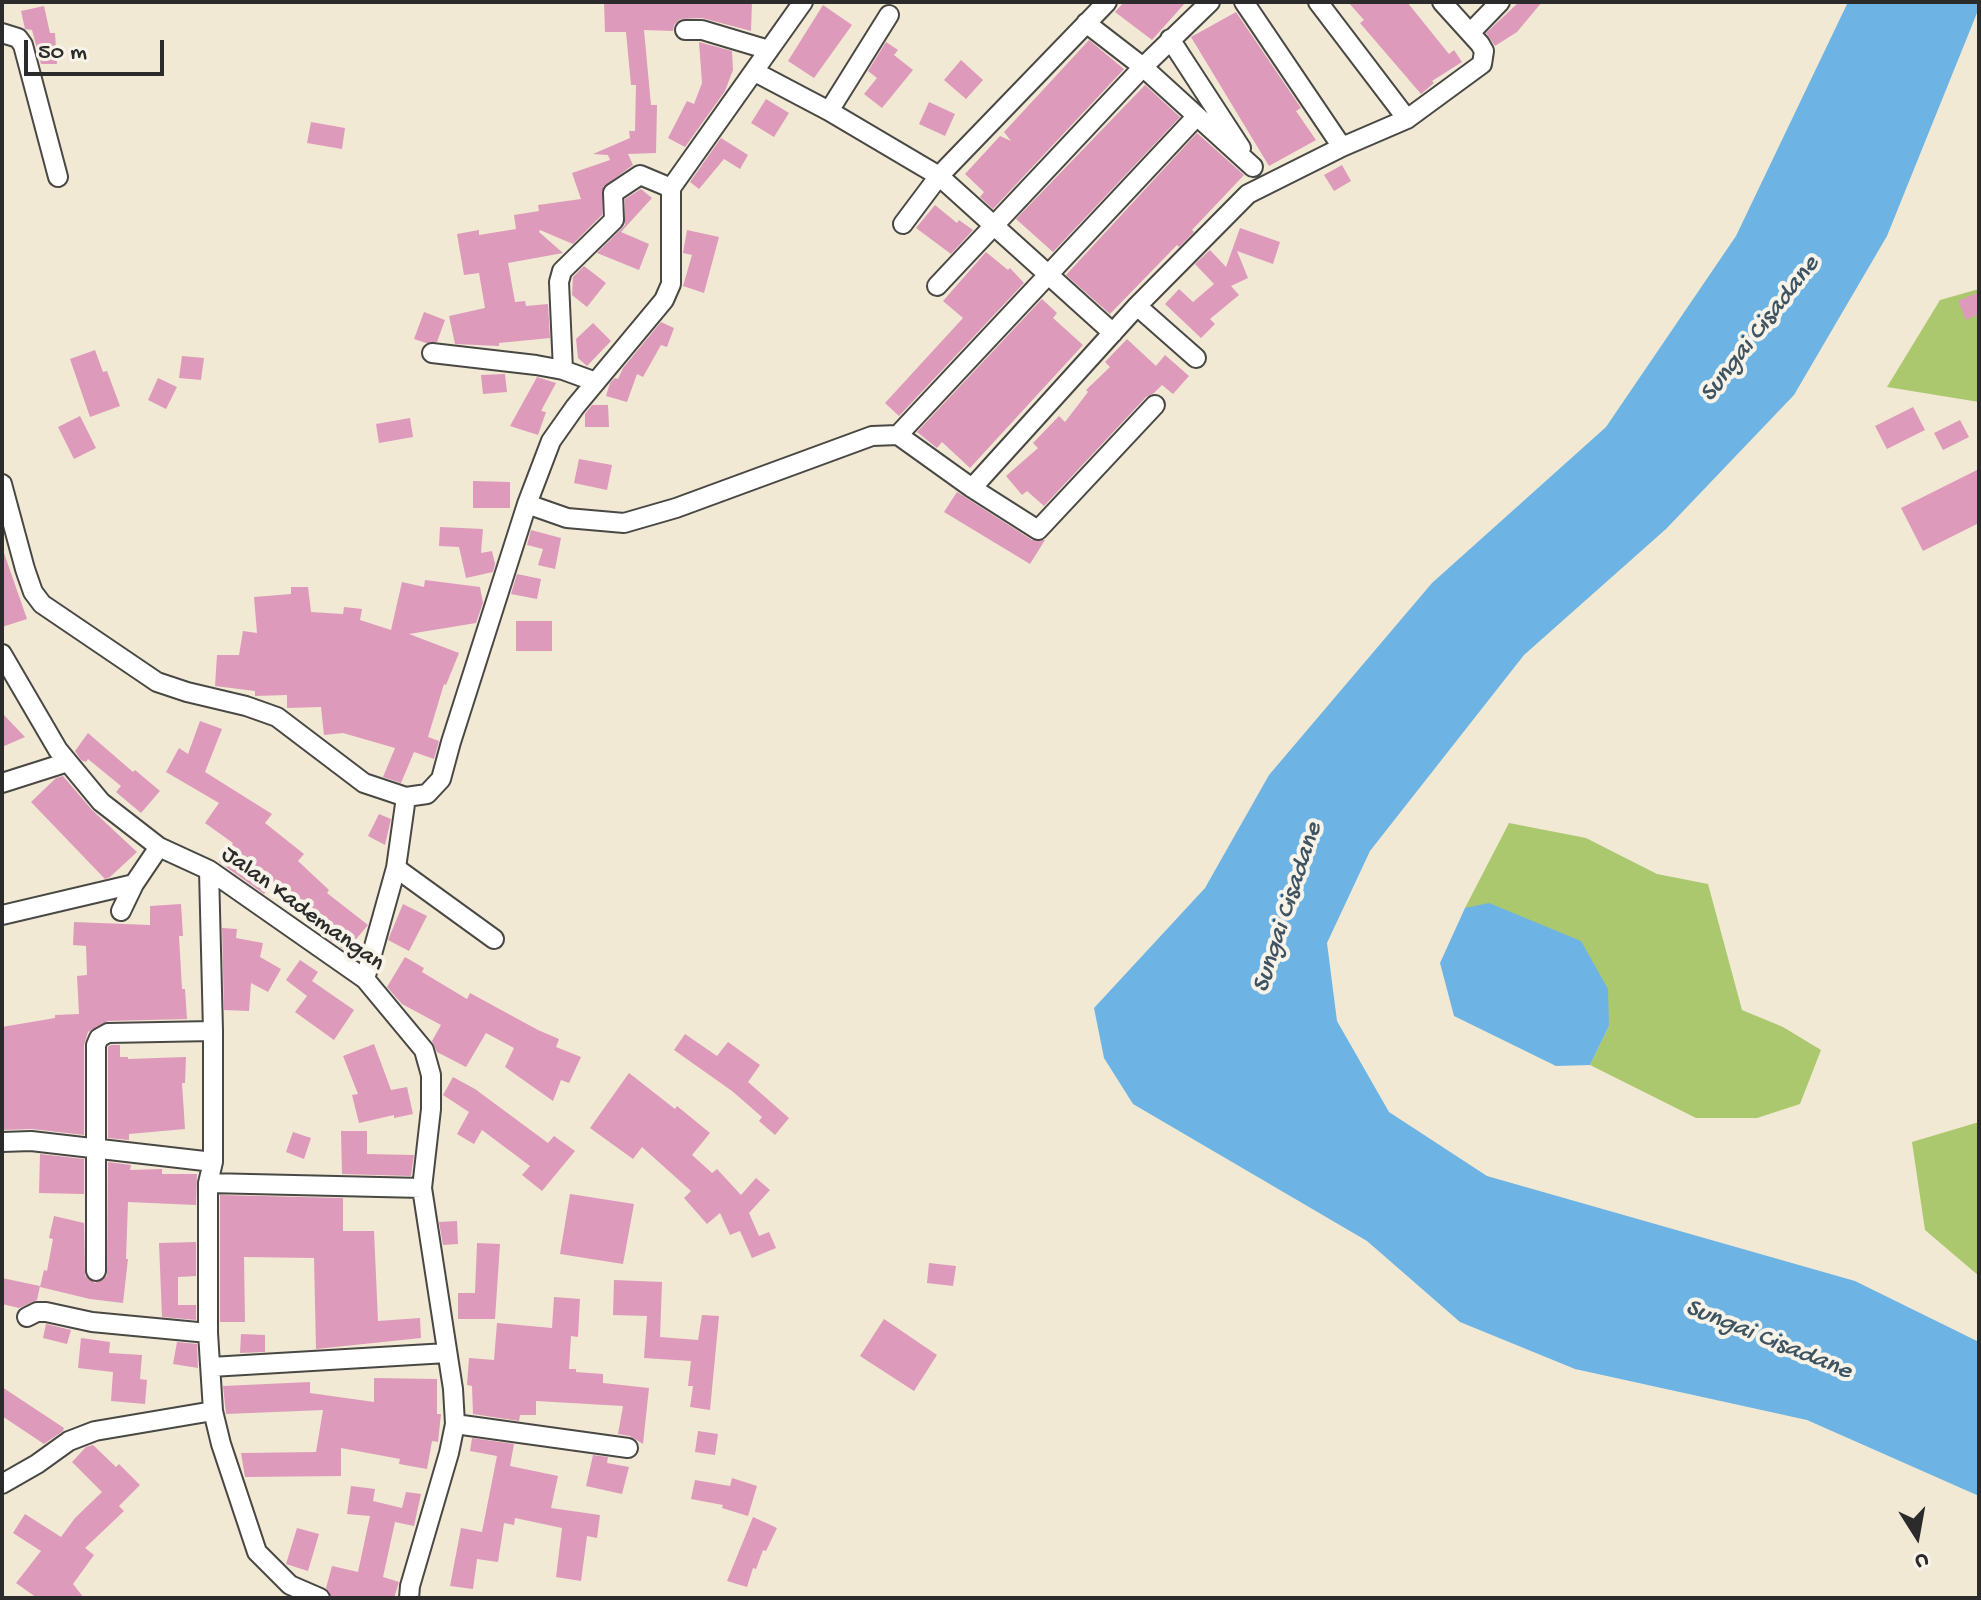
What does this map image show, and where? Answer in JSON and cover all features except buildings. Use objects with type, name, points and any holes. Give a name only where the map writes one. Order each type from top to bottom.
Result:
[{"type":"street","points":[[2,484],[25,569],[33,592],[42,604],[157,682],[277,717],[364,783],[406,797],[427,794],[441,779],[527,504],[551,441],[669,290],[671,188],[803,2]]},
{"type":"street","points":[[903,224],[939,176],[1107,2]]},
{"type":"street","points":[[937,286],[1143,67],[1210,2]]},
{"type":"street","points":[[1244,2],[1342,147]]},
{"type":"street","points":[[1318,2],[1407,119]]},
{"type":"street","points":[[972,488],[1137,306],[1248,194],[1342,147],[1407,119],[1482,64],[1484,51],[1442,2]]},
{"type":"street","points":[[1470,33],[1500,2]]},
{"type":"street","points":[[829,111],[889,15]]},
{"type":"street","points":[[1086,23],[1143,67],[1253,167]]},
{"type":"street","points":[[685,30],[702,30],[769,50]]},
{"type":"street","points":[[2,33],[18,38],[23,45],[58,177]]},
{"type":"street","points":[[1170,39],[1264,184]]},
{"type":"street","points":[[755,72],[829,111],[939,176],[1113,333]]},
{"type":"street","points":[[898,435],[1196,117]]},
{"type":"street","points":[[563,370],[559,282],[562,271],[614,220],[613,193],[640,175],[671,188]]},
{"type":"street","points":[[1137,306],[1196,358]]},
{"type":"street","points":[[432,353],[563,370],[596,382]]},
{"type":"street","points":[[527,504],[567,518],[624,523],[676,508],[872,436],[898,435],[1038,530],[1155,405]]},
{"type":"street","name":"Jalan Kademangan","points":[[2,654],[68,762],[101,802],[159,847],[209,870],[365,979],[424,1050],[431,1075],[431,1109],[422,1188],[437,1272],[455,1424],[409,1598]]},
{"type":"street","points":[[2,783],[68,762]]},
{"type":"street","points":[[365,979],[396,868],[406,797]]},
{"type":"street","points":[[121,911],[134,884],[159,847]]},
{"type":"street","points":[[396,868],[494,939]]},
{"type":"street","points":[[209,870],[213,1162],[208,1183],[208,1333],[213,1411],[257,1552],[290,1585],[320,1598]]},
{"type":"street","points":[[2,915],[134,884]]},
{"type":"street","points":[[96,1271],[96,1045],[99,1038],[108,1033],[213,1031]]},
{"type":"street","points":[[2,1142],[31,1141],[96,1151],[213,1162]]},
{"type":"street","points":[[208,1183],[422,1188]]},
{"type":"street","points":[[27,1317],[46,1312],[92,1322],[208,1333]]},
{"type":"street","points":[[211,1367],[447,1353]]},
{"type":"street","points":[[2,1484],[69,1441],[95,1431],[213,1411]]},
{"type":"street","points":[[455,1424],[628,1448]]},
{"type":"green space","points":[[1979,289],[1979,402],[1887,387],[1940,300]]},
{"type":"green space","points":[[1509,823],[1586,838],[1657,874],[1708,884],[1742,1010],[1783,1027],[1821,1050],[1800,1104],[1757,1118],[1696,1118],[1590,1065],[1609,1026],[1465,908]]},
{"type":"green space","points":[[1979,1122],[1979,1276],[1925,1230],[1912,1142]]},
{"type":"water","name":"Sungai Cisadane","points":[[1848,2],[1979,2],[1887,236],[1794,395],[1666,529],[1524,655],[1370,851],[1327,943],[1337,1021],[1389,1112],[1487,1176],[1855,1281],[1979,1342],[1979,1496],[1807,1420],[1575,1369],[1460,1322],[1367,1241],[1133,1104],[1104,1058],[1094,1008],[1205,888],[1269,775],[1432,583],[1606,427],[1736,236]]},
{"type":"water","points":[[1489,903],[1581,941],[1608,989],[1609,1026],[1590,1065],[1556,1066],[1454,1016],[1440,963],[1465,908]]}]
